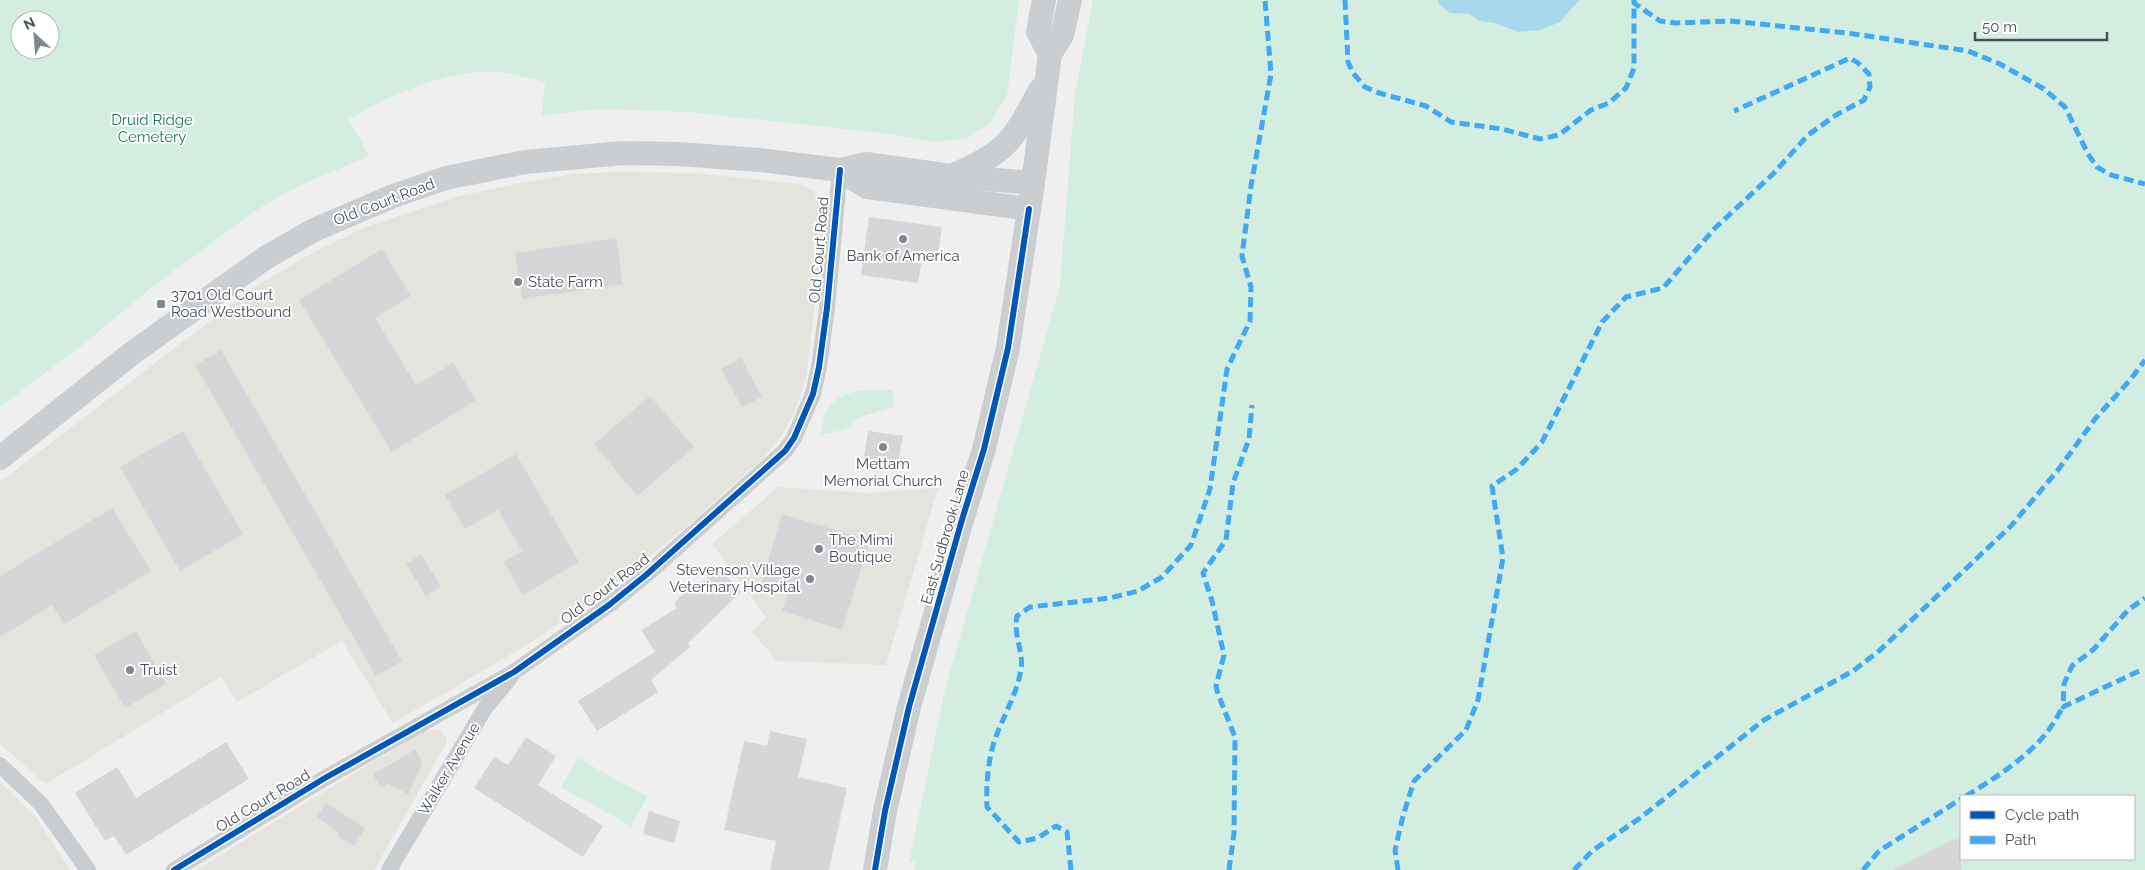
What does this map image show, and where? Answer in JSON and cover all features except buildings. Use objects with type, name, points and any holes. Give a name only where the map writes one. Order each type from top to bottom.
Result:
[{"type":"main road","points":[[1029,209],[1048,66],[1038,32],[1044,0]]},
{"type":"main road","points":[[952,176],[981,162],[1006,146],[1018,131],[1062,35],[1070,0]]},
{"type":"main road","name":"Old Court Road","points":[[0,458],[131,354],[265,258],[314,230],[393,196],[446,178],[502,165],[593,154],[679,154],[760,160],[840,170],[866,164],[952,176],[1033,183]]},
{"type":"main road","name":"Old Court Road","points":[[840,170],[868,187],[1029,209]]},
{"type":"main road","name":"East Sudbrook Lane","points":[[875,870],[885,811],[909,707],[984,449],[1006,358],[1029,209]]},
{"type":"street","name":"Old Court Road","points":[[174,870],[325,778],[514,672],[646,575],[785,451],[794,438],[813,394],[819,367],[827,308],[840,170]]},
{"type":"street","name":"Walker Avenue","points":[[389,870],[486,708],[514,672]]},
{"type":"street","points":[[0,765],[41,804],[88,870]]},
{"type":"shaded area","points":[[618,172],[692,173],[800,184],[813,190],[822,200],[826,209],[806,379],[795,411],[782,436],[764,457],[680,532],[624,578],[527,645],[393,723],[342,641],[237,702],[221,677],[46,784],[0,744],[0,482],[253,288],[312,253],[365,227],[456,197],[572,174]]},
{"type":"shaded area","points":[[778,487],[867,493],[938,488],[886,665],[777,661],[752,632],[766,617],[712,544]]},
{"type":"shaded area","points":[[433,729],[440,730],[446,737],[447,742],[374,870],[196,870],[422,732]]},
{"type":"shaded area","points":[[0,782],[35,816],[70,870],[0,870]]},
{"type":"green space","name":"Druid Ridge Cemetery","points":[[0,0],[1019,0],[1007,96],[990,123],[968,138],[934,142],[891,134],[688,112],[600,109],[542,115],[545,82],[502,73],[476,72],[426,83],[379,103],[349,119],[369,156],[294,188],[252,213],[151,288],[86,342],[0,407]]},
{"type":"green space","points":[[1093,0],[2145,0],[2145,870],[915,870],[916,863],[909,862],[945,690],[1060,286],[1075,93]]},
{"type":"green space","points":[[892,390],[894,407],[860,417],[846,429],[821,435],[825,415],[837,399],[854,392]]},
{"type":"green space","points":[[578,758],[647,797],[631,826],[561,787]]},
{"type":"water","points":[[1437,0],[1579,0],[1560,22],[1540,30],[1519,32],[1494,23],[1480,21],[1469,14],[1450,13]]},
{"type":"marked path","points":[[1071,870],[1067,832],[1056,826],[1038,838],[1019,842],[987,807],[988,774],[992,750],[997,733],[1013,697],[1022,663],[1016,630],[1017,616],[1030,607],[1110,598],[1138,591],[1162,577],[1191,545],[1210,489],[1227,369],[1250,321],[1251,287],[1242,256],[1251,186],[1271,74],[1265,0]]},
{"type":"marked path","points":[[1345,0],[1348,62],[1353,73],[1365,87],[1379,93],[1426,106],[1451,122],[1502,129],[1540,139],[1559,135],[1591,110],[1609,103],[1626,88],[1634,68],[1634,3]]},
{"type":"marked path","points":[[1634,0],[1634,3],[1660,21],[1676,23],[1730,21],[1847,33],[1968,51],[2000,64],[2044,89],[2065,107],[2088,154],[2097,167],[2111,175],[2145,184]]},
{"type":"marked path","points":[[1398,870],[1395,850],[1414,781],[1466,730],[1478,700],[1503,558],[1492,486],[1517,469],[1542,442],[1602,322],[1626,297],[1663,288],[1715,228],[1773,174],[1808,135],[1836,115],[1864,100],[1870,87],[1869,74],[1850,58],[1734,111]]},
{"type":"marked path","points":[[1574,870],[1592,851],[1640,818],[1764,720],[1853,671],[1879,651],[2011,526],[2058,470],[2095,419],[2131,379],[2145,360]]},
{"type":"marked path","points":[[1229,870],[1234,833],[1235,737],[1216,686],[1224,655],[1212,601],[1203,573],[1226,540],[1233,483],[1249,439],[1252,405]]},
{"type":"marked path","points":[[2139,671],[2063,707],[2064,684],[2072,666],[2094,649],[2128,610],[2145,598]]},
{"type":"marked path","points":[[1968,795],[1999,775],[2040,741],[2063,707]]},
{"type":"marked path","points":[[1863,870],[1879,851],[1960,800]]},
{"type":"cycle path","points":[[174,870],[325,778],[514,672],[609,605],[646,575],[785,451],[794,438],[813,394],[819,367],[827,308],[840,170]]},
{"type":"cycle path","points":[[875,870],[885,811],[909,707],[984,449],[1008,348],[1029,209]]},
{"type":"place","name":"Bank of America","points":[[903,239]]},
{"type":"place","name":"State Farm","points":[[518,282]]},
{"type":"place","name":"3701 Old Court Road Westbound","points":[[161,304]]},
{"type":"place","name":"Mettam Memorial Church","points":[[883,447]]},
{"type":"place","name":"The Mimi Boutique","points":[[819,549]]},
{"type":"place","name":"Stevenson Village Veterinary Hospital","points":[[810,579]]},
{"type":"place","name":"Truist","points":[[130,670]]}]
